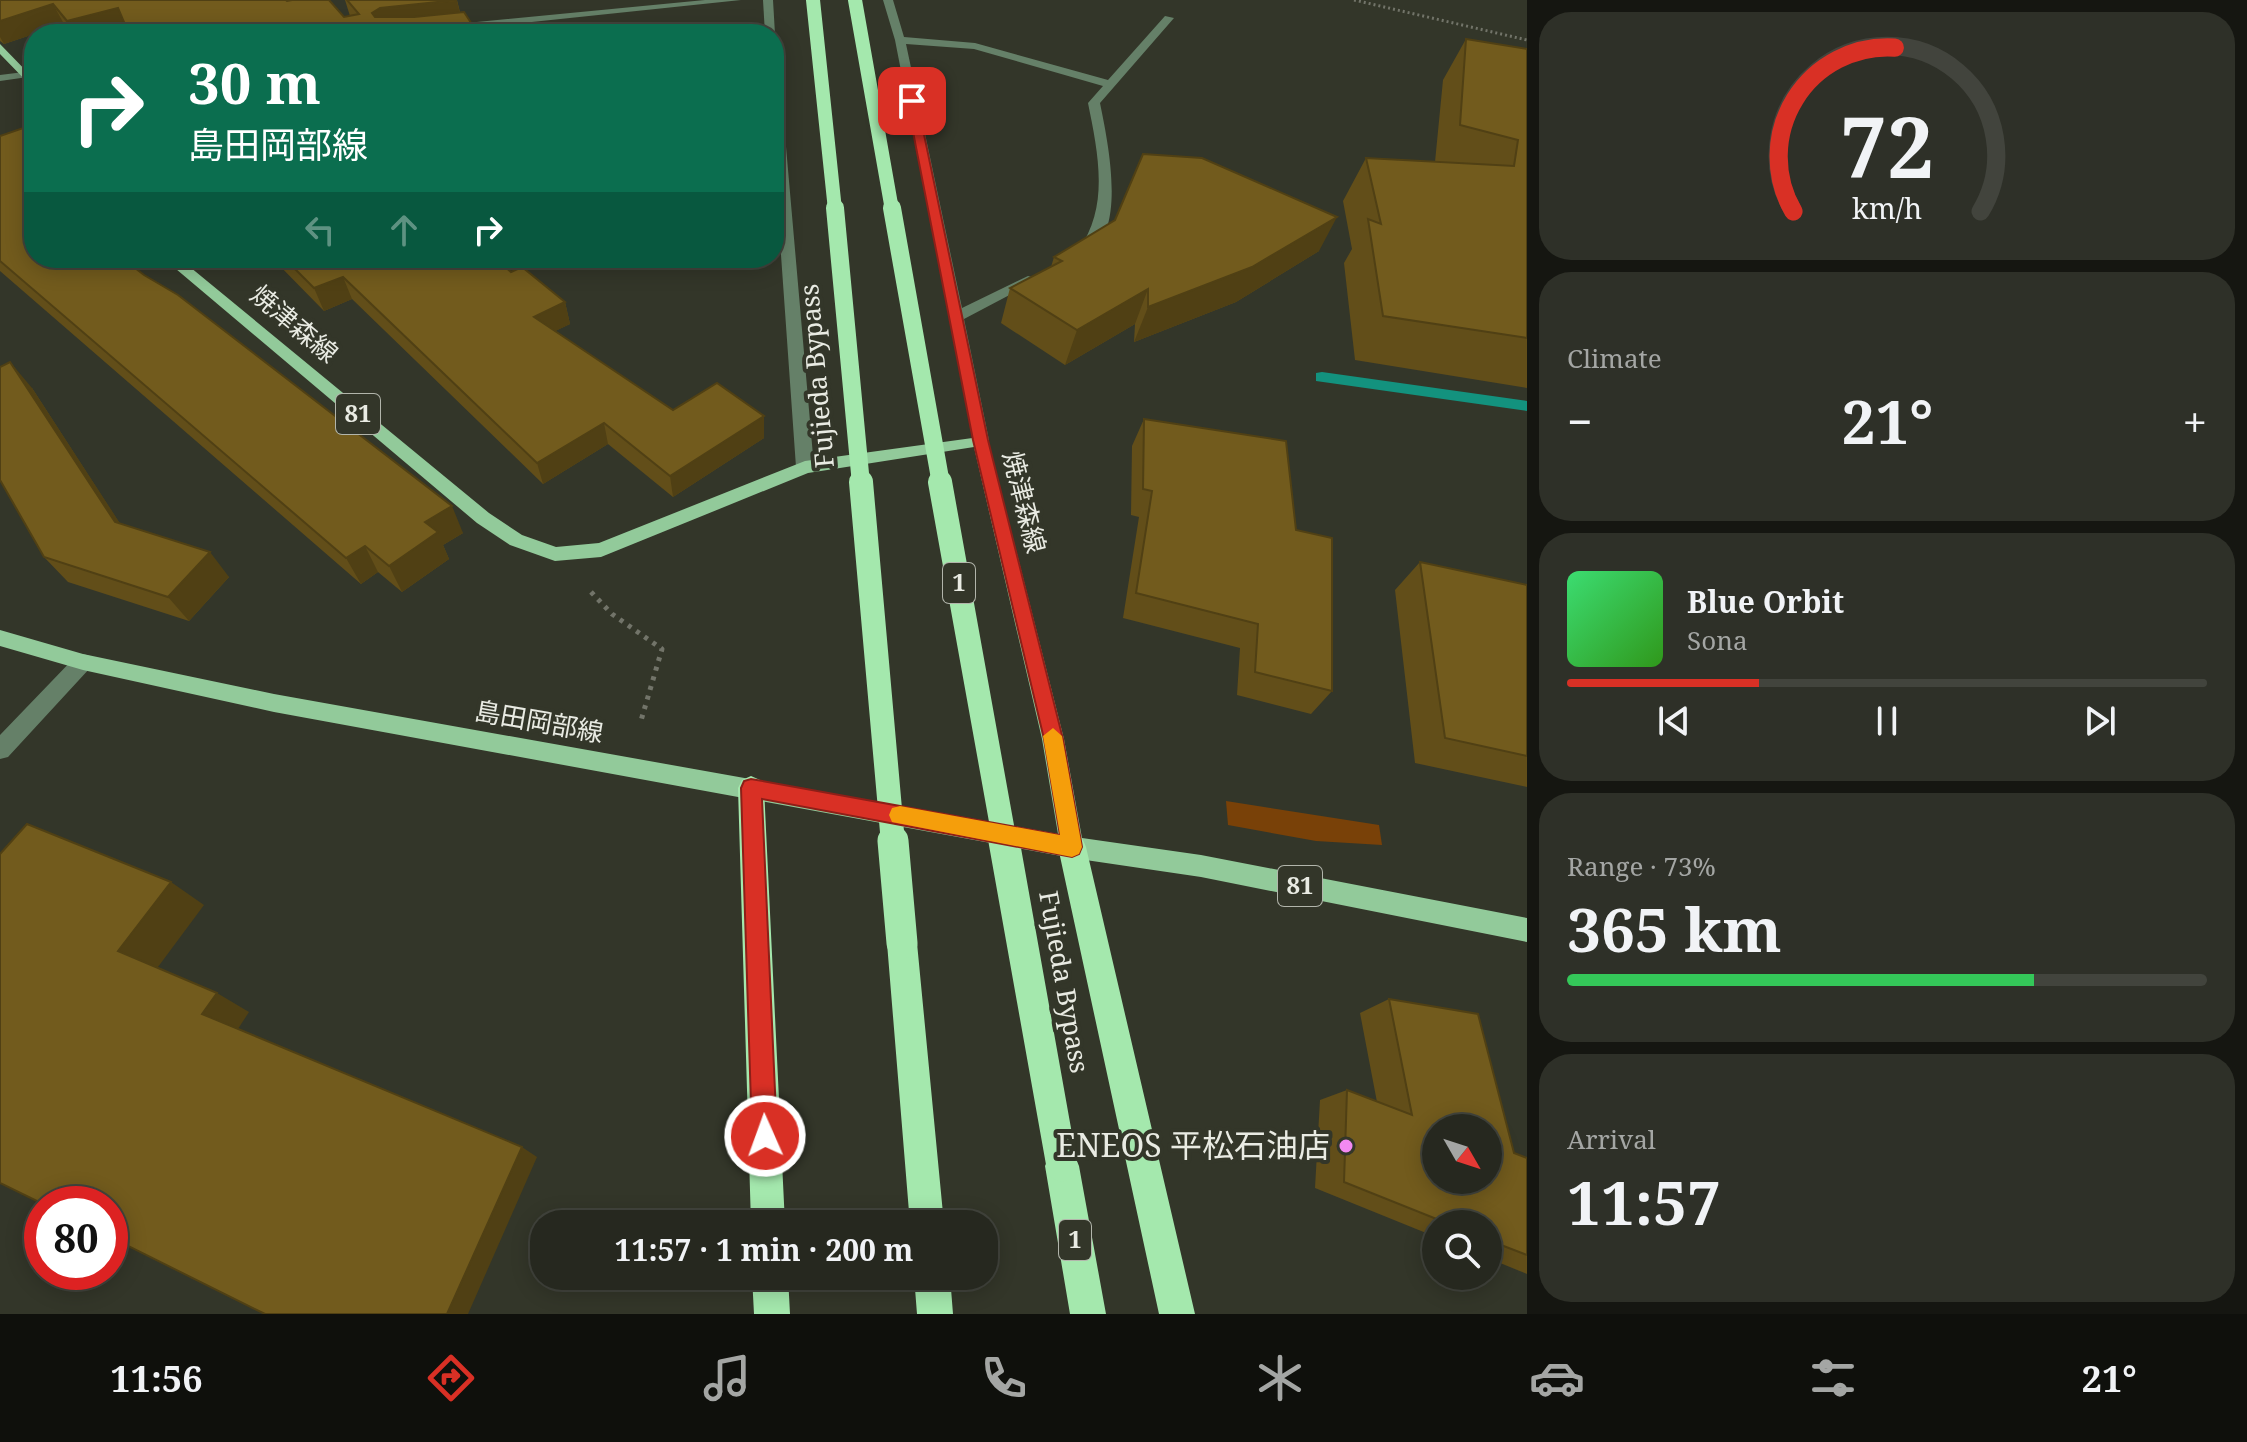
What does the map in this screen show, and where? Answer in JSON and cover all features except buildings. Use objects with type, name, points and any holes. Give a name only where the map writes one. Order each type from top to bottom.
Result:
[{"type":"highway","name":"Fujieda Bypass","points":[[813,0],[842,280],[926,1210]]},
{"type":"highway","name":"Fujieda Bypass","points":[[855,0],[1088,1314]]},
{"type":"highway","points":[[751,788],[767,1210]]},
{"type":"highway","points":[[1072,847],[1177,1314]]},
{"type":"highway","points":[[771,1290],[772,1314]]},
{"type":"highway","points":[[933,1290],[935,1314]]},
{"type":"main road","points":[[0,47],[24,75]]},
{"type":"main road","name":"焼津森線","points":[[182,268],[483,518],[516,540],[555,554],[601,550],[805,467],[981,440],[1053,739],[1072,847]]},
{"type":"main road","name":"島田岡部線","points":[[1,639],[83,662],[274,703],[1072,847]]},
{"type":"main road","name":"81","points":[[1072,847],[1201,866],[1527,930]]},
{"type":"street","points":[[486,24],[736,0]]},
{"type":"street","points":[[768,0],[769,24]]},
{"type":"street","points":[[888,0],[900,40],[981,440]]},
{"type":"street","points":[[1073,261],[1097,240],[1108,197],[1094,103],[1169,18]]},
{"type":"street","points":[[900,40],[975,46],[1110,84]]},
{"type":"street","points":[[0,78],[24,75]]},
{"type":"street","points":[[784,203],[805,467]]},
{"type":"street","points":[[956,317],[1048,272]]},
{"type":"street","points":[[0,750],[83,662]]},
{"type":"path","points":[[1354,0],[1527,40]]},
{"type":"path","points":[[555,554],[612,614],[662,649],[627,767]]},
{"type":"shaded area","points":[[1226,801],[1379,825],[1382,845],[1316,841],[1228,825]]},
{"type":"waterway","points":[[1322,377],[1527,406]]},
{"type":"slow traffic","points":[[900,815],[1072,847],[1053,736]]},
{"type":"place","name":"ENEOS 平松石油店","points":[[1346,1146]]},
{"type":"route","points":[[765,1136],[751,788],[1072,847],[1053,739],[981,440],[912,101]]}]
